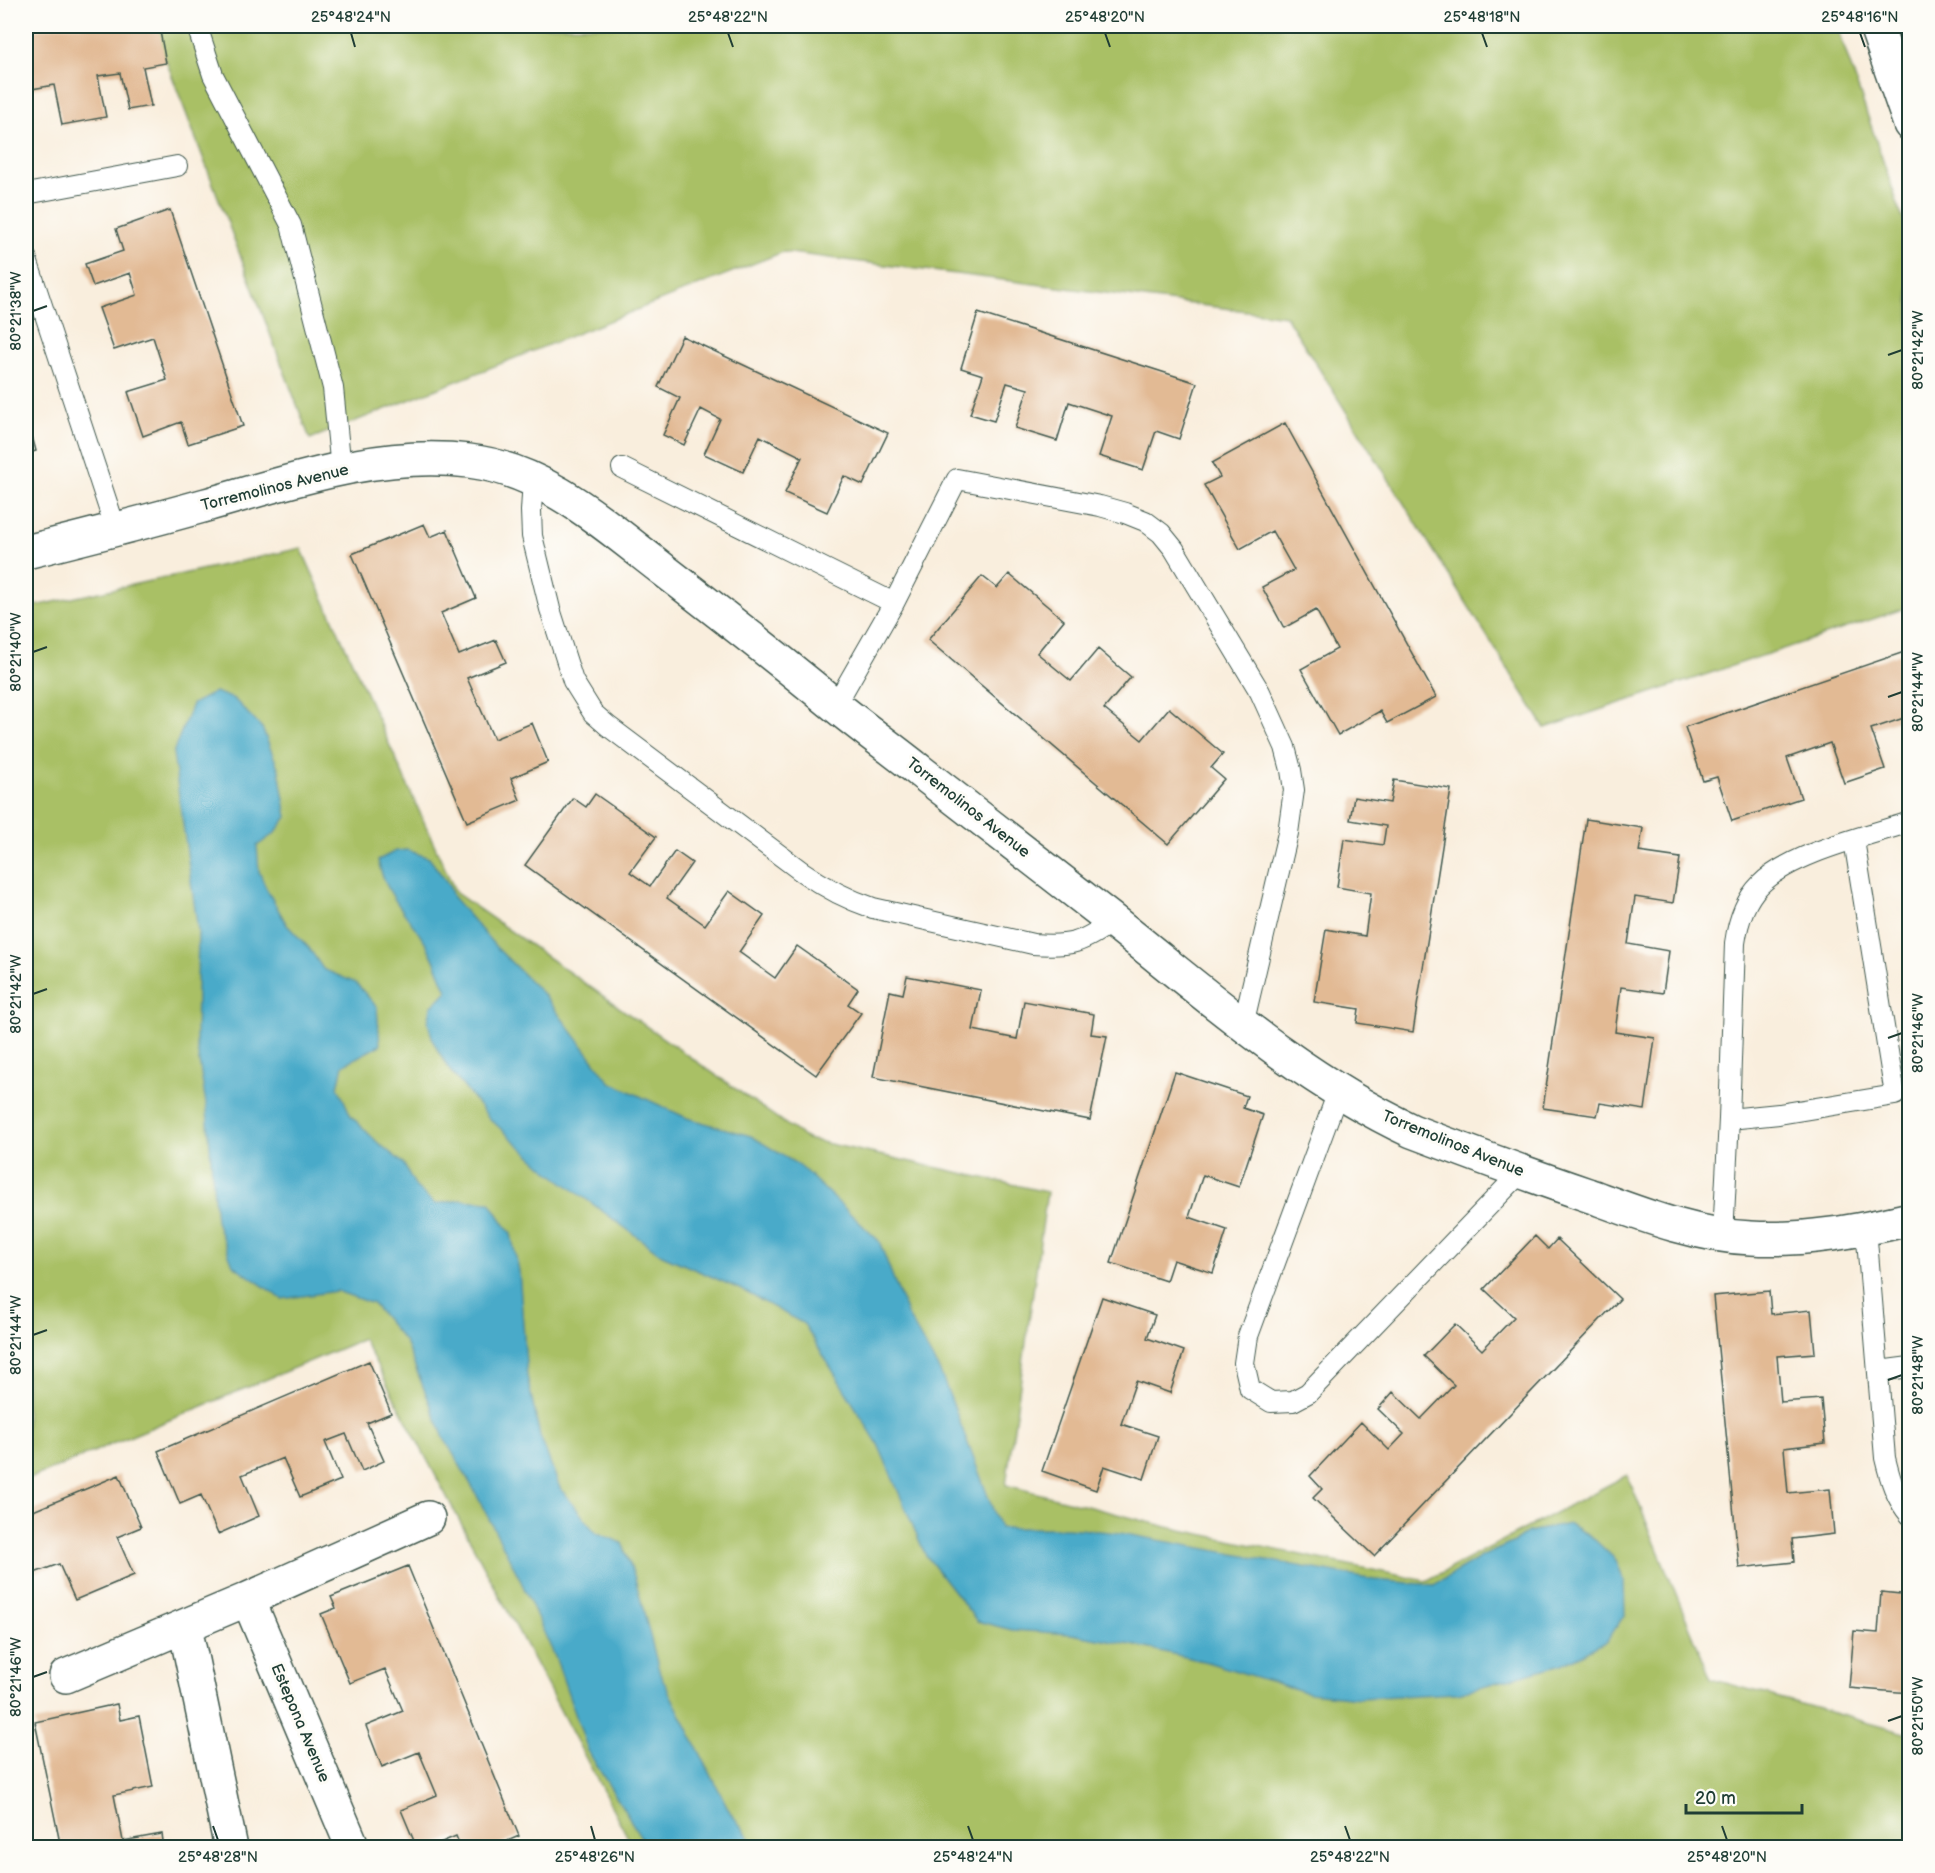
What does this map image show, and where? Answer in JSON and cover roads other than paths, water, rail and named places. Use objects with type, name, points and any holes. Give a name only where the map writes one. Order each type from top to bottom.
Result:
[{"type":"street","points":[[1876,26],[1910,124]]},
{"type":"street","name":"Torremolinos Avenue","points":[[26,552],[116,530],[299,478],[392,461],[421,458],[473,461],[511,471],[533,479],[588,512],[752,637],[835,706],[1113,921],[1243,1025],[1338,1092],[1412,1131],[1521,1172],[1682,1227],[1723,1236],[1782,1238],[1822,1235],[1910,1219]]},
{"type":"street","points":[[66,1676],[248,1599],[428,1518]]},
{"type":"street","name":"Estepona Avenue","points":[[248,1599],[353,1848]]},
{"type":"street","points":[[185,1626],[231,1848]]},
{"type":"lane","points":[[197,26],[213,75],[291,225],[333,388],[340,470]]},
{"type":"lane","points":[[26,194],[177,166]]},
{"type":"lane","points":[[26,257],[31,289],[116,530]]},
{"type":"lane","points":[[622,468],[894,603]]},
{"type":"lane","points":[[533,479],[532,536],[550,609],[573,681],[593,713],[608,726],[801,871],[832,892],[849,900],[873,908],[1021,942],[1053,946],[1075,943],[1089,938],[1113,921]]},
{"type":"lane","points":[[835,706],[894,603],[957,479],[1100,506],[1145,521],[1161,533],[1174,549],[1260,692],[1286,747],[1291,770],[1294,790],[1292,810],[1243,1025]]},
{"type":"lane","points":[[1723,1236],[1735,943],[1737,923],[1746,902],[1760,885],[1786,866],[1805,856],[1910,822]]},
{"type":"lane","points":[[1729,1119],[1779,1114],[1895,1095],[1854,840]]},
{"type":"lane","points":[[1338,1092],[1248,1336],[1244,1363],[1250,1389],[1271,1402],[1293,1401],[1308,1393],[1521,1172]]},
{"type":"lane","points":[[1866,1228],[1885,1458],[1897,1497],[1910,1515]]},
{"type":"lane","points":[[1879,1371],[1910,1367]]},
{"type":"water","points":[[215,692],[234,699],[262,728],[279,770],[287,817],[275,833],[257,846],[259,871],[265,886],[287,925],[309,948],[323,969],[356,983],[377,1007],[380,1045],[343,1065],[338,1087],[351,1116],[377,1142],[403,1163],[416,1187],[435,1204],[460,1200],[490,1202],[511,1234],[519,1271],[527,1376],[540,1436],[560,1488],[595,1532],[622,1543],[635,1578],[660,1674],[730,1812],[757,1847],[647,1847],[589,1753],[556,1659],[519,1577],[444,1438],[405,1342],[373,1304],[337,1291],[282,1299],[233,1265],[216,1221],[207,1110],[196,1043],[198,931],[173,753],[192,704]]},
{"type":"water","points":[[407,850],[429,858],[449,885],[453,897],[496,947],[545,996],[610,1082],[687,1118],[751,1136],[800,1166],[879,1241],[907,1314],[940,1372],[1000,1528],[1068,1528],[1120,1533],[1374,1580],[1434,1585],[1483,1556],[1514,1542],[1528,1532],[1570,1524],[1595,1540],[1616,1560],[1624,1581],[1625,1614],[1607,1641],[1562,1664],[1458,1693],[1359,1698],[1309,1693],[1207,1662],[1142,1647],[1071,1634],[1012,1630],[977,1621],[925,1554],[878,1444],[804,1324],[742,1290],[662,1255],[548,1171],[490,1119],[449,1069],[433,1041],[428,1022],[431,1007],[447,991],[426,944],[386,884],[378,860],[396,851]]}]
